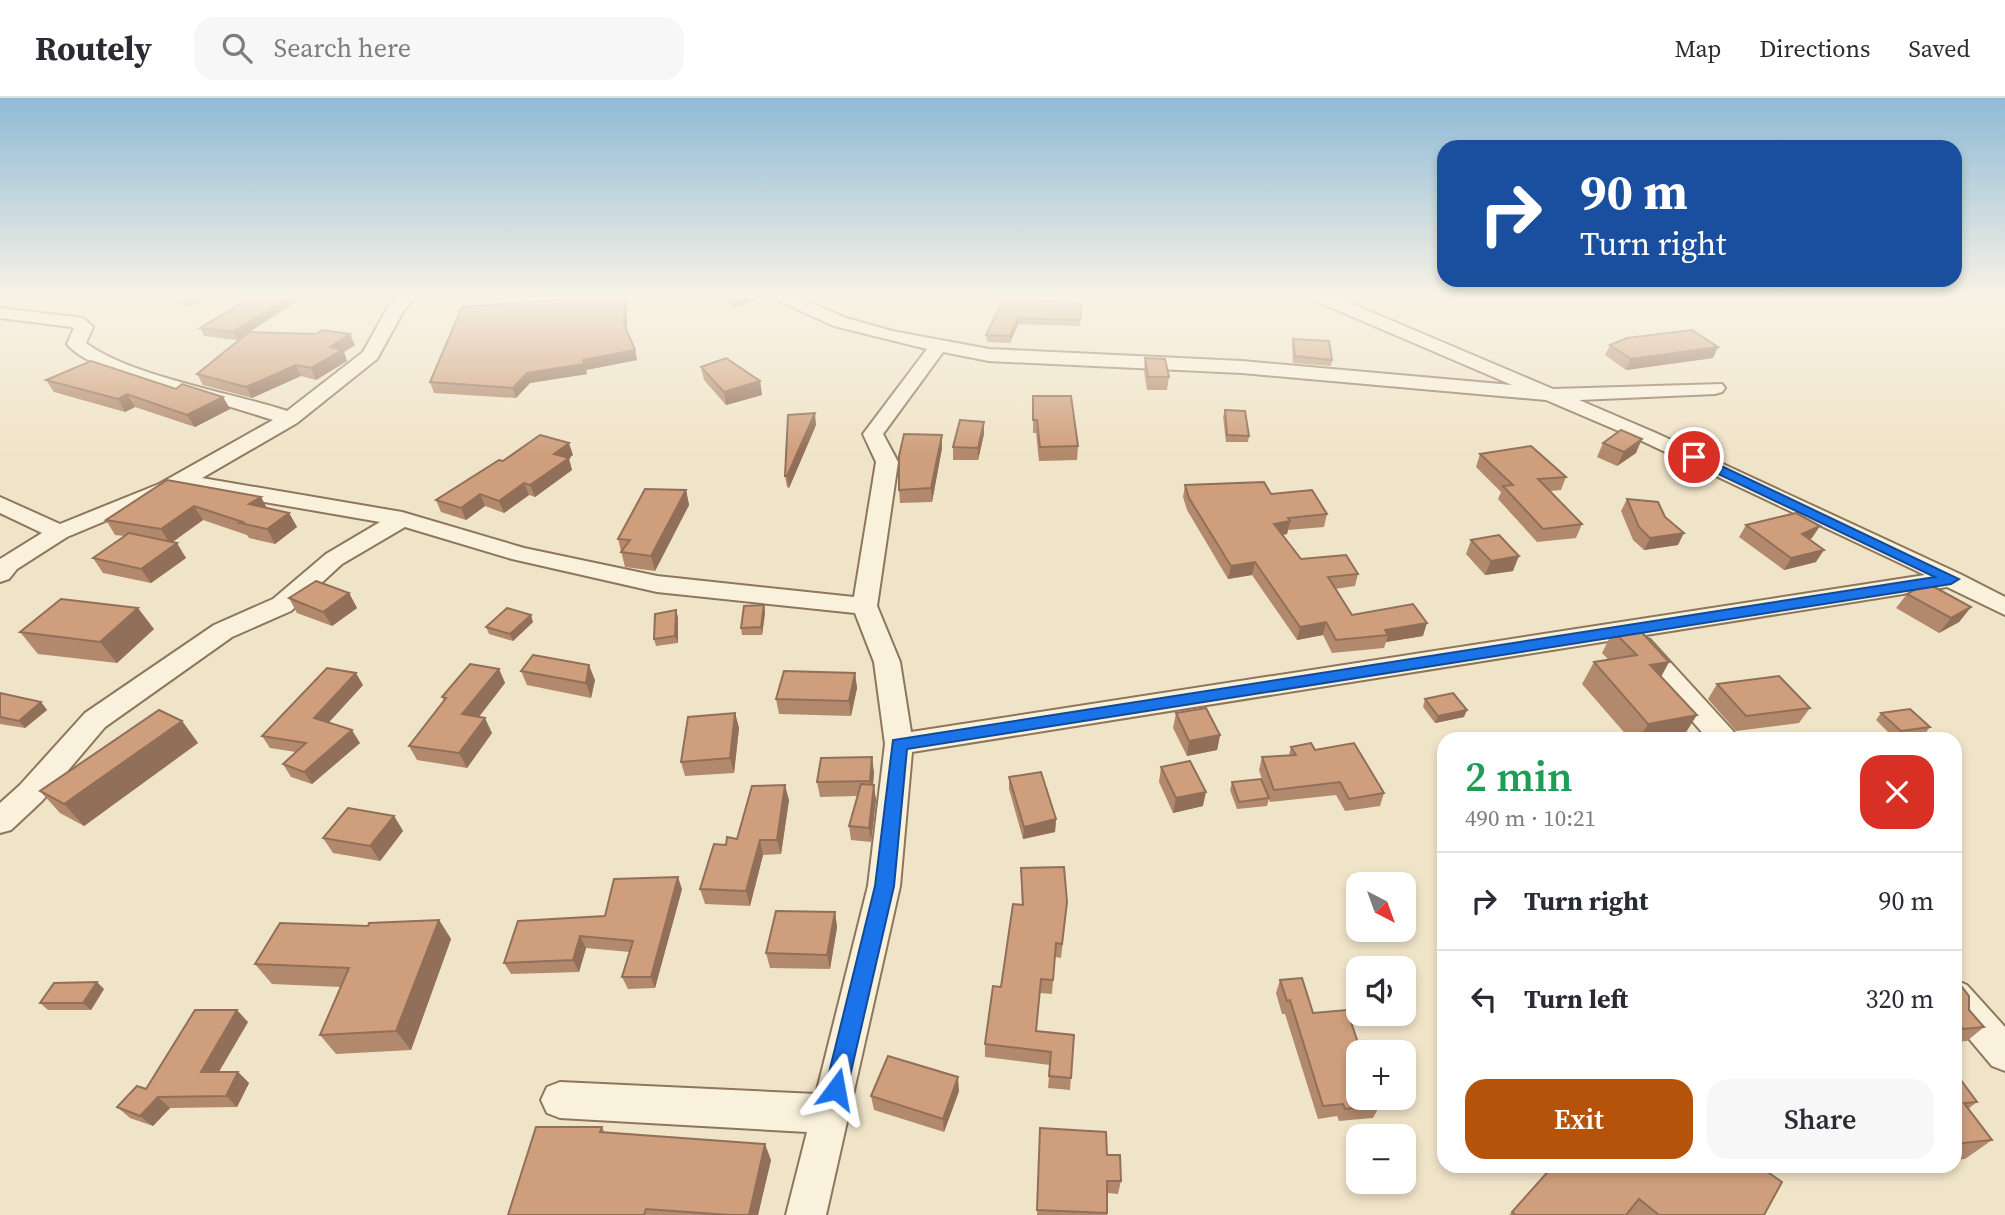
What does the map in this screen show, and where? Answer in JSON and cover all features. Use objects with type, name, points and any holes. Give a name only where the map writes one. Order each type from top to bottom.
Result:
[{"type":"street","points":[[83,349],[94,358],[213,396],[266,409],[290,419]]},
{"type":"street","points":[[0,574],[9,564],[59,532],[181,481],[290,419],[370,355],[373,349]]},
{"type":"street","points":[[806,1215],[884,886],[899,744],[887,662],[865,606],[887,462],[873,434],[936,349]]},
{"type":"street","points":[[960,349],[989,355],[1242,367],[1556,395],[1715,388]]},
{"type":"street","points":[[1446,349],[1556,395],[1891,549],[2005,607]]},
{"type":"street","points":[[181,481],[402,519],[520,554],[657,584],[865,606]]},
{"type":"street","points":[[0,504],[59,532]]},
{"type":"street","points":[[0,821],[31,793],[95,720],[223,631],[282,605],[334,559],[402,519]]},
{"type":"street","points":[[899,744],[1951,579]]},
{"type":"street","points":[[1628,631],[1718,732]]},
{"type":"street","points":[[1962,1004],[2005,1054]]},
{"type":"street","points":[[560,1100],[830,1114]]},
{"type":"building","points":[[228,349],[342,350],[311,368],[296,365],[246,387],[197,374]]},
{"type":"building","points":[[444,349],[635,350],[583,360],[584,364],[527,373],[513,388],[430,382]]},
{"type":"building","points":[[1294,349],[1330,349],[1332,360],[1295,356]]},
{"type":"building","points":[[1616,349],[1703,349],[1631,359]]},
{"type":"building","points":[[726,358],[760,381],[724,392],[701,367]]},
{"type":"building","points":[[1145,358],[1165,359],[1169,377],[1148,377]]},
{"type":"building","points":[[91,361],[176,389],[182,384],[223,397],[187,415],[127,394],[118,399],[46,380]]},
{"type":"building","points":[[1033,396],[1071,396],[1078,446],[1040,447],[1037,420],[1033,420]]},
{"type":"building","points":[[1225,410],[1245,411],[1249,436],[1227,435]]},
{"type":"building","points":[[815,413],[787,476],[785,476],[788,415]]},
{"type":"building","points":[[960,420],[984,422],[978,448],[953,447]]},
{"type":"building","points":[[1621,430],[1642,439],[1624,452],[1603,443]]},
{"type":"building","points":[[904,434],[942,435],[931,488],[899,490],[899,456]]},
{"type":"building","points":[[540,435],[569,443],[554,454],[569,458],[530,485],[524,483],[499,501],[480,494],[461,508],[436,500],[499,460],[503,461]]},
{"type":"building","points":[[1531,446],[1566,477],[1538,479],[1582,524],[1543,529],[1503,486],[1513,485],[1480,454]]},
{"type":"building","points":[[167,480],[261,497],[249,504],[289,513],[267,529],[240,523],[243,522],[194,506],[161,529],[106,520]]},
{"type":"building","points":[[1264,482],[1271,494],[1312,490],[1327,514],[1288,518],[1290,521],[1274,524],[1301,559],[1346,555],[1358,574],[1328,577],[1352,615],[1413,604],[1427,623],[1385,630],[1388,635],[1336,640],[1326,622],[1300,627],[1255,562],[1231,566],[1189,498],[1185,485]]},
{"type":"building","points":[[645,489],[686,490],[651,556],[621,552],[630,540],[618,539]]},
{"type":"building","points":[[1627,499],[1658,502],[1665,517],[1684,533],[1650,538],[1639,527]]},
{"type":"building","points":[[1796,513],[1820,526],[1802,534],[1824,550],[1791,558],[1746,525]]},
{"type":"building","points":[[129,533],[177,543],[141,569],[93,558]]},
{"type":"building","points":[[1499,535],[1519,556],[1491,561],[1471,540]]},
{"type":"building","points":[[316,581],[349,593],[323,612],[289,598]]},
{"type":"building","points":[[1927,583],[1971,607],[1951,618],[1907,594]]},
{"type":"building","points":[[61,599],[138,608],[100,642],[20,632]]},
{"type":"building","points":[[764,605],[761,627],[741,628],[744,606]]},
{"type":"building","points":[[507,608],[531,615],[510,634],[486,627]]},
{"type":"building","points":[[676,610],[675,636],[654,639],[655,614]]},
{"type":"building","points":[[1637,627],[1669,662],[1650,665],[1697,715],[1648,724],[1594,662],[1637,655],[1613,631]]},
{"type":"building","points":[[533,655],[589,665],[586,683],[521,671]]},
{"type":"building","points":[[470,664],[499,669],[462,714],[485,718],[459,753],[409,746],[446,698],[442,697]]},
{"type":"building","points":[[327,668],[356,673],[314,718],[352,730],[304,772],[283,764],[306,743],[262,736]]},
{"type":"building","points":[[784,671],[855,673],[849,701],[776,699]]},
{"type":"building","points":[[1779,676],[1810,708],[1746,716],[1717,684]]},
{"type":"building","points":[[0,693],[41,702],[19,721],[0,717]]},
{"type":"building","points":[[1453,693],[1467,710],[1438,716],[1425,699]]},
{"type":"building","points":[[1206,708],[1220,735],[1189,741],[1176,713]]},
{"type":"building","points":[[1910,709],[1930,727],[1901,731],[1881,713]]},
{"type":"building","points":[[159,710],[182,721],[64,804],[40,791]]},
{"type":"building","points":[[735,713],[730,758],[681,762],[688,717]]},
{"type":"building","points":[[1311,743],[1315,750],[1354,743],[1384,793],[1349,799],[1340,782],[1274,790],[1262,757],[1296,755],[1291,747]]},
{"type":"building","points":[[872,757],[870,781],[817,782],[821,758]]},
{"type":"building","points":[[1190,761],[1206,792],[1176,798],[1161,767]]},
{"type":"building","points":[[1041,772],[1056,819],[1024,827],[1009,777]]},
{"type":"building","points":[[1261,779],[1269,798],[1239,802],[1232,782]]},
{"type":"building","points":[[861,784],[874,785],[869,828],[849,826]]},
{"type":"building","points":[[785,785],[777,840],[760,840],[746,891],[700,889],[714,844],[726,845],[727,837],[737,839],[752,786]]},
{"type":"building","points":[[348,808],[394,816],[370,846],[323,838]]},
{"type":"building","points":[[1064,867],[1067,902],[1062,944],[1056,943],[1053,980],[1041,979],[1036,1031],[1074,1035],[1071,1078],[1049,1076],[1051,1052],[985,1044],[993,986],[1001,987],[1013,904],[1023,905],[1021,868]]},
{"type":"building","points":[[678,877],[651,977],[622,977],[633,941],[580,936],[573,960],[504,963],[518,921],[605,916],[614,879]]},
{"type":"building","points":[[776,911],[835,912],[827,955],[766,953]]},
{"type":"building","points":[[439,920],[396,1031],[320,1035],[349,968],[255,964],[280,923],[368,926],[369,923]]},
{"type":"building","points":[[1302,978],[1313,1013],[1346,1010],[1346,1026],[1352,1026],[1357,1040],[1346,1040],[1346,1109],[1343,1104],[1323,1106],[1290,1000],[1287,1001],[1280,980]]},
{"type":"building","points":[[97,982],[83,1003],[40,1003],[54,983]]},
{"type":"building","points":[[1962,987],[1969,996],[1969,1010],[1984,1027],[1963,1029]]},
{"type":"building","points":[[195,1010],[237,1010],[201,1072],[238,1072],[226,1096],[158,1097],[140,1116],[117,1107],[137,1086],[146,1089]]},
{"type":"building","points":[[888,1056],[958,1077],[943,1119],[871,1096]]},
{"type":"building","points":[[1962,1082],[1977,1102],[1964,1103],[1992,1140],[1962,1143]]},
{"type":"building","points":[[536,1127],[602,1127],[600,1132],[765,1144],[749,1215],[646,1209],[644,1215],[508,1215]]},
{"type":"building","points":[[1040,1128],[1106,1132],[1107,1155],[1120,1155],[1121,1181],[1107,1181],[1107,1213],[1037,1210]]},
{"type":"building","points":[[1547,1173],[1769,1173],[1782,1182],[1764,1215],[1659,1215],[1639,1199],[1626,1215],[1515,1215],[1512,1212]]},
{"type":"route","points":[[836,1089],[884,886],[899,744],[1512,650],[1951,579],[1694,457]]}]
